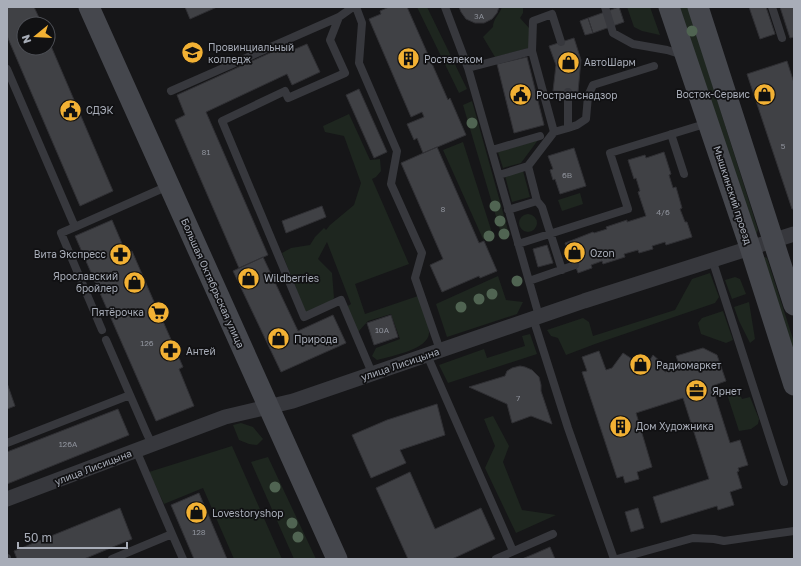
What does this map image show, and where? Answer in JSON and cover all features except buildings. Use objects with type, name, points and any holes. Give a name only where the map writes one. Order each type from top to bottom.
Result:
[{"type":"main road","name":"Большая Октябрьская улица","points":[[89,7],[337,559]]},
{"type":"main road","name":"Мышкинский проезд","points":[[669,7],[709,122],[794,385]]},
{"type":"main road","points":[[698,7],[794,305]]},
{"type":"street","name":"улица Лисицына","points":[[7,499],[225,417],[293,401],[536,317],[712,259],[794,234]]},
{"type":"lane","points":[[171,91],[339,17],[354,7],[362,23],[359,63],[396,151],[391,184],[422,253],[415,278],[433,352],[513,551]]},
{"type":"lane","points":[[445,7],[468,68],[529,281],[536,317],[571,436],[616,559],[692,538],[724,541],[794,531]]},
{"type":"lane","points":[[605,7],[613,33],[632,44],[667,50],[686,56]]},
{"type":"lane","points":[[772,7],[782,38]]},
{"type":"lane","points":[[554,132],[532,51],[533,21],[552,10],[561,42]]},
{"type":"lane","points":[[339,17],[330,40],[345,73],[288,98],[285,91],[222,121],[304,317],[341,300],[372,373]]},
{"type":"lane","points":[[468,68],[532,51]]},
{"type":"lane","points":[[499,175],[528,166],[554,132],[577,125],[586,119],[588,96],[594,85],[654,66]]},
{"type":"lane","points":[[7,69],[74,227]]},
{"type":"lane","points":[[568,92],[568,128]]},
{"type":"lane","points":[[518,244],[628,209],[610,153],[709,122]]},
{"type":"lane","points":[[671,134],[684,174]]},
{"type":"lane","points":[[492,150],[540,136]]},
{"type":"lane","points":[[528,166],[537,201],[542,206],[562,270]]},
{"type":"lane","points":[[102,330],[61,233],[169,185]]},
{"type":"lane","points":[[508,210],[537,201]]},
{"type":"lane","points":[[712,259],[784,482]]},
{"type":"lane","points":[[529,281],[575,266]]},
{"type":"lane","points":[[106,340],[152,444]]},
{"type":"lane","points":[[7,443],[130,395]]},
{"type":"lane","points":[[136,450],[183,559]]},
{"type":"lane","points":[[112,559],[172,534]]},
{"type":"lane","points":[[496,559],[552,534]]},
{"type":"shaded area","points":[[417,7],[427,7],[467,89],[459,93]]},
{"type":"shaded area","points":[[502,7],[523,7],[523,13],[520,18],[529,28],[529,48],[495,57],[483,37],[493,27]]},
{"type":"shaded area","points":[[627,7],[650,7],[660,35],[642,31],[634,27]]},
{"type":"shaded area","points":[[678,7],[688,7],[758,230],[756,235]]},
{"type":"shaded area","points":[[472,101],[509,234],[502,237],[463,105]]},
{"type":"shaded area","points":[[349,114],[370,160],[380,159],[381,171],[372,179],[409,264],[355,284],[365,314],[418,296],[429,328],[428,338],[417,347],[400,354],[377,360],[372,356],[376,348],[400,339],[391,314],[368,321],[358,332],[346,307],[351,304],[327,242],[318,259],[332,273],[334,298],[328,304],[306,314],[282,253],[291,248],[310,245],[315,237],[324,228],[326,230],[354,205],[361,183],[344,136],[325,132],[323,126]]},
{"type":"shaded area","points":[[538,140],[521,163],[503,168],[498,152]]},
{"type":"shaded area","points":[[463,142],[494,239],[483,239],[443,150]]},
{"type":"shaded area","points":[[523,171],[530,197],[512,202],[505,176]]},
{"type":"shaded area","points":[[580,193],[583,204],[562,211],[558,200]]},
{"type":"shaded area","points":[[528,214],[534,217],[537,223],[534,229],[528,232],[522,229],[519,223],[522,217]]},
{"type":"shaded area","points":[[762,256],[767,258],[794,342],[794,364]]},
{"type":"shaded area","points":[[710,273],[719,297],[715,303],[566,355],[558,338],[551,336],[547,330],[583,318],[589,322],[593,336],[675,310],[692,279]]},
{"type":"shaded area","points":[[498,276],[506,300],[523,302],[517,314],[447,337],[436,304]]},
{"type":"shaded area","points":[[735,277],[740,279],[746,294],[732,299],[725,280]]},
{"type":"shaded area","points":[[749,302],[755,339],[750,343],[734,307]]},
{"type":"shaded area","points":[[723,311],[733,340],[726,343],[701,334],[698,323],[702,318]]},
{"type":"shaded area","points":[[530,334],[537,354],[448,383],[439,365],[484,349],[487,358],[525,346],[522,336]]},
{"type":"shaded area","points":[[738,390],[742,399],[750,397],[759,419],[758,424],[751,429],[739,431],[727,394]]},
{"type":"shaded area","points":[[493,416],[509,446],[503,462],[522,510],[556,515],[516,533],[485,468],[495,446],[484,419]]},
{"type":"shaded area","points":[[241,423],[253,427],[263,439],[257,445],[239,440],[233,425]]},
{"type":"shaded area","points":[[232,446],[282,559],[234,559],[203,488],[164,504],[149,472]]},
{"type":"shaded area","points":[[268,457],[316,559],[294,559],[251,462]]},
{"type":"place","name":"Провинциальный колледж","points":[[192,53]]},
{"type":"place","name":"Ростелеком","points":[[408,59]]},
{"type":"place","name":"АвтоШарм","points":[[568,62]]},
{"type":"place","name":"Восток-Сервис","points":[[765,94]]},
{"type":"place","name":"Ространснадзор","points":[[520,95]]},
{"type":"place","name":"СДЭК","points":[[71,110]]},
{"type":"place","name":"Ozon","points":[[575,253]]},
{"type":"place","name":"Вита Экспресс","points":[[121,254]]},
{"type":"place","name":"Wildberries","points":[[248,278]]},
{"type":"place","name":"Ярославский бройлер","points":[[134,282]]},
{"type":"place","name":"Пятёрочка","points":[[159,312]]},
{"type":"place","name":"Природа","points":[[279,339]]},
{"type":"place","name":"Антей","points":[[171,351]]},
{"type":"place","name":"Радиомаркет","points":[[640,365]]},
{"type":"place","name":"Ярнет","points":[[697,391]]},
{"type":"place","name":"Дом Художника","points":[[620,426]]},
{"type":"place","name":"Lovestoryshop","points":[[197,513]]}]
